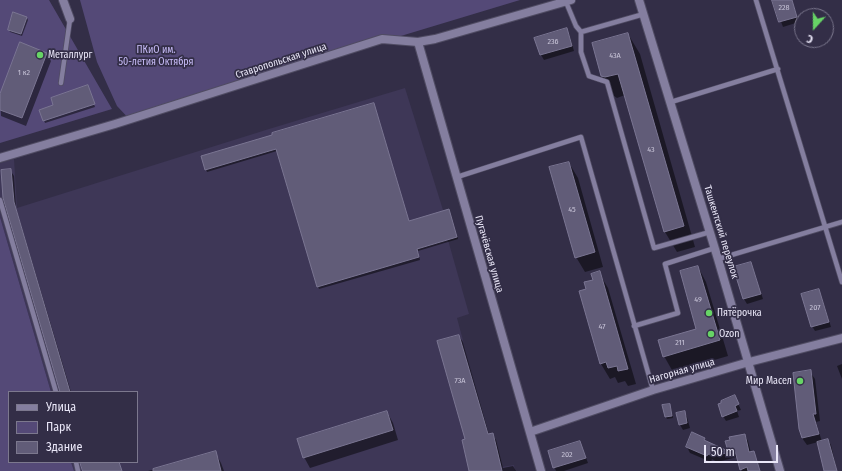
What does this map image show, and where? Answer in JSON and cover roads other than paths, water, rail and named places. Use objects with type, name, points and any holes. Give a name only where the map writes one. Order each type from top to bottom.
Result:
[{"type":"street","points":[[63,0],[70,20]]},
{"type":"street","name":"Ташкентский переулок","points":[[639,0],[715,248],[780,471]]},
{"type":"street","name":"Ставропольская улица","points":[[0,158],[382,39],[418,42],[435,39],[568,1]]},
{"type":"street","name":"Пугачёвская улица","points":[[418,42],[541,471]]},
{"type":"street","name":"Нагорная улица","points":[[530,432],[653,390],[749,362],[842,338]]},
{"type":"lane","points":[[756,0],[842,282]]},
{"type":"lane","points":[[568,1],[576,26],[581,32],[581,52],[589,76],[607,82],[654,248],[710,232]]},
{"type":"lane","points":[[581,32],[644,14]]},
{"type":"lane","points":[[60,83],[70,20]]},
{"type":"lane","points":[[671,102],[778,69]]},
{"type":"lane","points":[[457,177],[581,137],[653,390]]},
{"type":"lane","points":[[0,200],[56,391]]},
{"type":"lane","points":[[718,259],[842,222]]},
{"type":"lane","points":[[634,326],[678,313],[665,264],[715,248]]},
{"type":"place","name":"Металлург","points":[[40,55]]},
{"type":"place","name":"Пятёрочка","points":[[709,313]]},
{"type":"place","name":"Ozon","points":[[711,334]]},
{"type":"place","name":"Мир Масел","points":[[800,381]]},
{"type":"park label","name":"ПКиО им. 50-летия Октября","points":[[156,56]]}]
